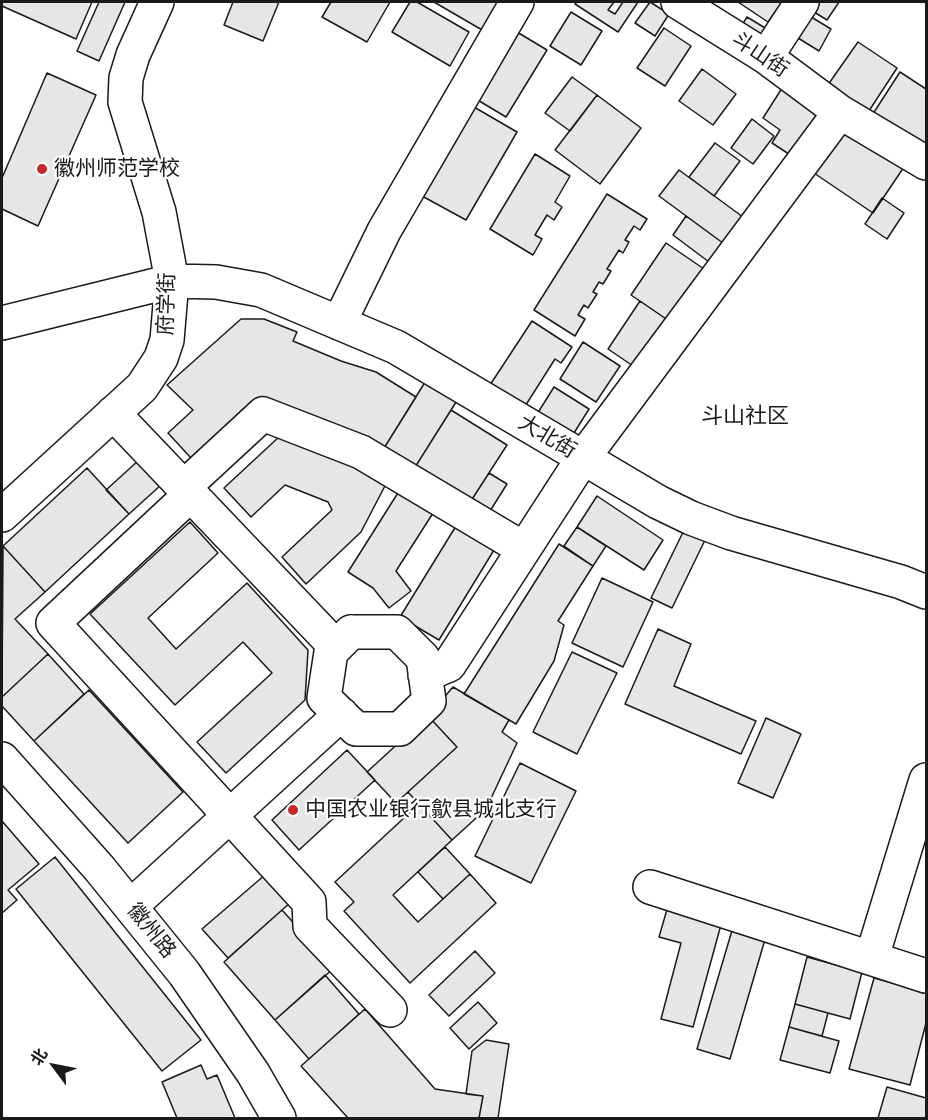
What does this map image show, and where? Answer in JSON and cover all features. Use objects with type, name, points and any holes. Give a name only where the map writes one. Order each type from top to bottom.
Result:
[{"type":"street","name":"府学街","points":[[2,515],[142,387],[161,358],[167,340],[172,281],[159,212],[125,102],[126,78],[132,55],[157,2]]},
{"type":"street","points":[[339,323],[384,231],[517,2]]},
{"type":"street","name":"斗山街","points":[[678,2],[766,57],[840,112],[927,164]]},
{"type":"street","points":[[766,57],[802,2]]},
{"type":"street","points":[[425,675],[449,665],[583,458],[840,112]]},
{"type":"street","name":"大北街","points":[[2,323],[172,281],[216,282],[261,290],[396,347],[658,502],[691,518],[731,533],[902,582],[927,592]]},
{"type":"street","points":[[113,413],[336,647]]},
{"type":"street","points":[[390,1010],[310,926],[309,902],[53,623],[263,414],[361,452],[524,549]]},
{"type":"street","points":[[351,632],[398,632],[423,658],[425,675],[429,701],[400,729],[356,729],[324,698],[331,652],[351,632]]},
{"type":"street","points":[[131,906],[340,714]]},
{"type":"street","name":"徽州路","points":[[2,759],[131,906],[203,1001],[254,1074],[279,1119]]},
{"type":"street","points":[[872,957],[927,780]]},
{"type":"street","points":[[651,888],[927,976]]},
{"type":"building","points":[[2,2],[92,2],[76,39],[2,6]]},
{"type":"building","points":[[99,2],[125,2],[99,61],[77,51]]},
{"type":"building","points":[[233,2],[279,2],[263,41],[224,25]]},
{"type":"building","points":[[331,2],[390,2],[367,42],[322,17]]},
{"type":"building","points":[[410,2],[417,2],[469,32],[450,66],[392,32]]},
{"type":"building","points":[[434,2],[508,2],[489,34]]},
{"type":"building","points":[[577,2],[614,2],[608,10],[615,14],[623,2],[638,2],[618,32],[575,4]]},
{"type":"building","points":[[650,2],[669,14],[655,36],[635,23]]},
{"type":"building","points":[[738,2],[782,2],[768,22]]},
{"type":"building","points":[[810,2],[839,2],[827,20],[806,7]]},
{"type":"building","points":[[571,12],[602,31],[581,65],[550,46]]},
{"type":"building","points":[[803,12],[831,29],[819,51],[790,33]]},
{"type":"building","points":[[747,17],[775,34],[766,50],[737,33]]},
{"type":"building","points":[[664,28],[691,46],[665,86],[637,68]]},
{"type":"building","points":[[517,32],[547,50],[506,117],[476,99]]},
{"type":"building","points":[[858,42],[897,68],[865,117],[825,89]]},
{"type":"building","points":[[702,69],[736,94],[713,125],[679,101]]},
{"type":"building","points":[[900,72],[926,89],[926,157],[869,120]]},
{"type":"building","points":[[47,73],[96,95],[38,226],[2,209],[2,178]]},
{"type":"building","points":[[572,77],[597,95],[570,131],[545,113]]},
{"type":"building","points":[[784,85],[829,114],[798,160],[772,143],[780,130],[763,118]]},
{"type":"building","points":[[597,95],[641,128],[600,184],[555,150]]},
{"type":"building","points":[[474,107],[517,132],[466,220],[422,196]]},
{"type":"building","points":[[752,119],[774,136],[753,164],[731,148]]},
{"type":"building","points":[[840,122],[904,167],[873,213],[808,169]]},
{"type":"building","points":[[715,143],[740,161],[714,196],[689,177]]},
{"type":"building","points":[[535,154],[570,176],[555,202],[562,207],[554,220],[547,215],[535,235],[542,239],[533,255],[490,229]]},
{"type":"building","points":[[679,170],[747,220],[727,246],[659,196]]},
{"type":"building","points":[[607,194],[647,219],[640,230],[634,226],[625,240],[629,242],[623,253],[619,250],[607,269],[611,271],[603,284],[599,282],[593,292],[597,294],[588,308],[584,305],[578,315],[585,319],[575,336],[534,310]]},
{"type":"building","points":[[882,198],[904,213],[887,239],[865,224]]},
{"type":"building","points":[[686,216],[727,246],[713,265],[673,235]]},
{"type":"building","points":[[666,243],[707,271],[672,323],[631,295]]},
{"type":"building","points":[[640,301],[672,323],[639,370],[608,349]]},
{"type":"building","points":[[241,319],[264,319],[297,332],[293,341],[341,361],[376,372],[416,397],[381,453],[342,433],[251,402],[191,458],[168,433],[193,410],[167,385]]},
{"type":"building","points":[[532,321],[572,347],[561,363],[555,359],[522,411],[488,388]]},
{"type":"building","points":[[583,342],[620,366],[596,402],[560,379]]},
{"type":"building","points":[[427,379],[458,399],[412,472],[381,453]]},
{"type":"building","points":[[554,387],[589,409],[569,441],[534,419]]},
{"type":"building","points":[[451,410],[507,445],[467,507],[412,472]]},
{"type":"building","points":[[280,436],[388,480],[361,532],[306,584],[282,557],[332,510],[328,502],[285,485],[251,517],[224,488]]},
{"type":"building","points":[[139,460],[162,484],[129,514],[106,490]]},
{"type":"building","points":[[87,468],[129,514],[45,592],[3,546]]},
{"type":"building","points":[[489,473],[507,484],[485,519],[467,507]]},
{"type":"building","points":[[401,488],[435,510],[396,571],[411,591],[389,608],[373,588],[348,572]]},
{"type":"building","points":[[597,496],[663,540],[644,570],[577,527]]},
{"type":"building","points":[[190,522],[218,553],[148,618],[176,649],[247,583],[308,650],[305,700],[226,773],[197,742],[272,673],[243,642],[175,705],[90,614]]},
{"type":"building","points":[[456,526],[494,550],[439,640],[400,617]]},
{"type":"building","points":[[686,526],[707,536],[672,608],[651,598]]},
{"type":"building","points":[[577,527],[606,546],[593,566],[564,546]]},
{"type":"building","points":[[559,544],[593,566],[558,621],[564,625],[554,661],[516,724],[464,694]]},
{"type":"building","points":[[3,546],[45,592],[15,619],[48,654],[2,697]]},
{"type":"building","points":[[602,578],[653,602],[623,667],[572,643]]},
{"type":"building","points":[[658,629],[691,644],[674,686],[756,721],[741,754],[625,704]]},
{"type":"building","points":[[572,652],[617,673],[577,754],[533,732]]},
{"type":"building","points":[[48,654],[84,694],[34,741],[2,706],[2,697]]},
{"type":"building","points":[[453,687],[509,720],[502,732],[517,743],[486,809],[452,840],[408,792],[457,747],[428,716]]},
{"type":"building","points":[[89,690],[183,792],[128,843],[34,741]]},
{"type":"building","points":[[428,716],[457,747],[396,803],[367,772]]},
{"type":"building","points":[[766,718],[801,734],[773,798],[738,783]]},
{"type":"building","points":[[347,750],[375,780],[299,850],[272,820]]},
{"type":"building","points":[[520,763],[576,791],[531,883],[475,856]]},
{"type":"building","points":[[419,804],[452,840],[393,895],[418,922],[470,874],[496,903],[410,983],[344,911],[354,902],[335,882]]},
{"type":"building","points":[[2,821],[39,864],[8,890],[17,900],[2,913]]},
{"type":"building","points":[[445,847],[470,874],[443,899],[418,872]]},
{"type":"building","points":[[55,857],[201,1040],[162,1071],[16,889]]},
{"type":"building","points":[[266,874],[291,902],[228,958],[202,929]]},
{"type":"building","points":[[668,906],[722,921],[693,1027],[661,1019],[681,943],[659,937]]},
{"type":"building","points":[[282,910],[334,968],[275,1020],[224,962]]},
{"type":"building","points":[[733,927],[766,936],[730,1059],[697,1049]]},
{"type":"building","points":[[475,951],[495,973],[449,1016],[429,995]]},
{"type":"building","points":[[807,957],[862,972],[850,1019],[795,1004]]},
{"type":"building","points":[[325,975],[359,1014],[309,1059],[275,1020]]},
{"type":"building","points":[[874,978],[926,992],[926,1023],[910,1085],[849,1069]]},
{"type":"building","points":[[478,1002],[497,1023],[469,1049],[450,1028]]},
{"type":"building","points":[[795,1004],[828,1013],[822,1036],[789,1027]]},
{"type":"building","points":[[365,1009],[435,1089],[483,1096],[479,1118],[348,1118],[301,1066]]},
{"type":"building","points":[[789,1027],[839,1041],[830,1073],[780,1060]]},
{"type":"building","points":[[486,1040],[509,1044],[498,1118],[479,1118],[483,1096],[466,1094],[472,1051]]},
{"type":"building","points":[[201,1065],[207,1079],[217,1075],[235,1118],[177,1118],[162,1082]]},
{"type":"building","points":[[887,1087],[926,1098],[926,1118],[878,1118]]},
{"type":"place","name":"徽州师范学校","points":[[42,169]]},
{"type":"place","name":"中国农业银行歙县城北支行","points":[[293,810]]},
{"type":"district","name":"斗山社区","points":[[745,417]]}]
